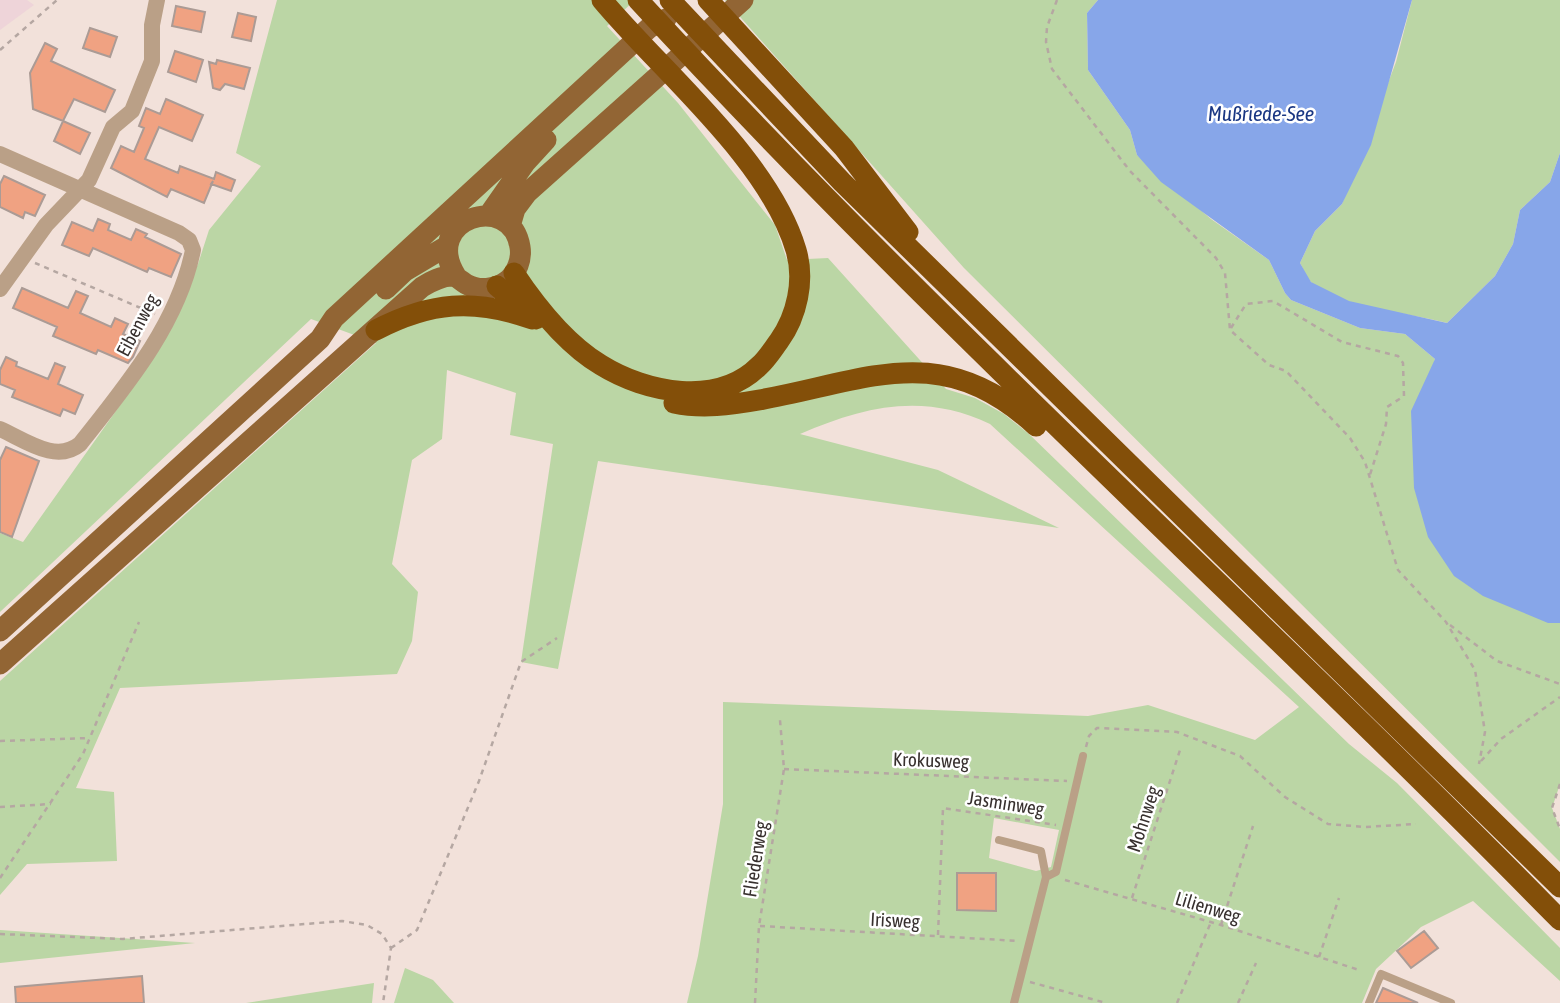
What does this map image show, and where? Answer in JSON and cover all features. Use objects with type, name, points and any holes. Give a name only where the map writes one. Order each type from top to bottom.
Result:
[{"type":"highway","points":[[514,272],[530,296],[562,332],[600,365],[643,385],[688,393],[726,387],[759,367],[790,327],[800,284],[797,253],[787,223],[747,162],[602,0]]},
{"type":"highway","points":[[638,0],[706,74],[938,312],[1560,920]]},
{"type":"highway","points":[[708,0],[844,148],[961,300]]},
{"type":"highway","points":[[668,10],[723,58],[961,300],[1560,887]]},
{"type":"highway","points":[[498,286],[557,342],[593,371],[639,395],[687,406],[729,405],[895,371],[935,373],[982,388],[1021,412],[1088,474],[1108,477]]},
{"type":"highway","points":[[376,330],[424,309],[451,305],[486,307],[538,322]]},
{"type":"main road","points":[[0,631],[320,339],[344,308],[668,10],[688,0]]},
{"type":"main road","points":[[510,226],[515,209],[527,193],[743,0]]},
{"type":"main road","points":[[488,216],[540,146],[655,35],[668,10]]},
{"type":"main road","points":[[488,216],[510,226],[520,244],[519,264],[514,272],[498,286],[475,288],[456,276],[447,257],[447,246],[451,236],[466,220],[488,216]]},
{"type":"main road","points":[[320,339],[342,330],[405,271],[447,246]]},
{"type":"main road","points":[[0,664],[276,414],[376,330],[396,308],[422,286],[438,278],[456,276]]},
{"type":"street","points":[[0,289],[46,225],[81,191],[113,127],[132,111],[152,61],[152,25],[157,0]]},
{"type":"street","points":[[0,153],[81,191]]},
{"type":"street","name":"Eibenweg","points":[[0,429],[54,453],[72,452],[144,363],[191,259],[193,250],[189,240],[81,191]]},
{"type":"lane","points":[[1046,877],[1056,872],[1083,756]]},
{"type":"lane","points":[[999,840],[1041,851],[1046,877],[1014,1003]]},
{"type":"lane","points":[[1369,1003],[1381,974],[1451,1003]]},
{"type":"path","points":[[0,50],[57,0]]},
{"type":"path","points":[[1057,0],[1047,27],[1046,43],[1052,69],[1130,171],[1216,258],[1225,273],[1230,330],[1269,365],[1286,371],[1350,438],[1365,462],[1398,570],[1446,622],[1497,661],[1560,684]]},
{"type":"path","points":[[23,258],[166,318]]},
{"type":"path","points":[[1230,330],[1246,304],[1273,301],[1342,342],[1398,356],[1403,363],[1404,396],[1387,407],[1386,424],[1369,478]]},
{"type":"path","points":[[0,878],[51,804],[90,738],[139,622]]},
{"type":"path","points":[[1446,622],[1475,670],[1485,732],[1479,764],[1501,739],[1560,697]]},
{"type":"path","points":[[391,948],[417,930],[479,781],[521,662],[557,638]]},
{"type":"path","name":"Fliederweg","points":[[755,1003],[759,926],[784,769],[780,720]]},
{"type":"path","points":[[1083,756],[1089,736],[1097,728],[1177,732],[1240,756],[1285,797],[1328,824],[1365,827],[1416,824]]},
{"type":"path","points":[[0,741],[90,738]]},
{"type":"path","name":"Mohnweg","points":[[1132,898],[1180,750]]},
{"type":"path","name":"Krokusweg","points":[[784,769],[1046,779],[1077,783]]},
{"type":"path","points":[[1560,784],[1552,808],[1560,829]]},
{"type":"path","points":[[0,807],[51,804]]},
{"type":"path","name":"Jasminweg","points":[[938,936],[943,808],[1066,827]]},
{"type":"path","points":[[1221,925],[1253,826]]},
{"type":"path","name":"Lilienweg","points":[[1046,877],[1132,898],[1359,970]]},
{"type":"path","points":[[1319,957],[1339,898]]},
{"type":"path","points":[[0,934],[123,939],[342,921],[367,925],[382,934],[391,948],[383,1003]]},
{"type":"path","points":[[1177,1003],[1212,922]]},
{"type":"path","name":"Irisweg","points":[[759,926],[1029,944]]},
{"type":"path","points":[[1238,1003],[1256,962]]},
{"type":"path","points":[[1020,980],[1106,1003]]},
{"type":"shaded area","points":[[0,0],[27,0],[34,5],[0,30]]},
{"type":"green space","points":[[277,0],[635,0],[607,26],[678,103],[775,225],[787,260],[828,258],[946,389],[975,398],[1004,414],[1029,434],[1349,744],[1397,783],[1560,948],[1560,981],[1473,901],[1421,927],[1376,969],[1362,1003],[687,1003],[698,956],[723,804],[723,702],[1088,716],[1148,705],[1255,740],[1299,707],[990,424],[966,414],[918,406],[871,410],[800,434],[938,470],[1059,528],[598,461],[558,669],[521,662],[553,444],[510,435],[516,393],[447,370],[442,439],[412,460],[392,564],[418,592],[412,641],[397,674],[120,688],[76,788],[114,792],[117,861],[27,864],[0,895],[0,681],[376,343],[311,319],[0,612],[0,533],[23,542],[157,353],[198,264],[209,230],[261,166],[236,153]],"holes":[[[994,818],[1059,830],[1051,867],[1036,871],[989,858]]]},
{"type":"green space","points":[[725,0],[1098,0],[1087,13],[1088,70],[1130,130],[1137,155],[1211,219],[1269,260],[1291,300],[1360,328],[1405,334],[1435,359],[1434,363],[1548,622],[1560,623],[1560,784],[1552,808],[1560,829],[1560,862],[964,268]]},
{"type":"green space","points":[[1412,0],[1560,0],[1560,153],[1550,182],[1520,210],[1513,244],[1495,276],[1447,323],[1337,298],[1311,282],[1300,263],[1315,231],[1342,204],[1396,62]]},
{"type":"green space","points":[[0,930],[195,943],[0,963]]},
{"type":"green space","points":[[405,968],[433,980],[454,1003],[394,1003]]},
{"type":"green space","points":[[374,983],[372,1003],[246,1003]]},
{"type":"water","name":"Mußriede-See","points":[[1098,0],[1412,0],[1371,145],[1342,204],[1315,231],[1300,263],[1311,282],[1349,301],[1447,323],[1495,276],[1513,244],[1520,210],[1550,182],[1560,153],[1560,623],[1548,623],[1483,596],[1454,576],[1428,537],[1414,488],[1411,411],[1435,359],[1405,334],[1360,328],[1291,300],[1269,260],[1161,182],[1137,155],[1130,130],[1088,70],[1087,13]]},
{"type":"building","points":[[176,6],[205,12],[201,32],[172,26]]},
{"type":"building","points":[[238,13],[256,17],[251,41],[232,37]]},
{"type":"building","points":[[90,28],[117,37],[110,57],[83,48]]},
{"type":"building","points":[[45,43],[57,49],[51,61],[115,90],[105,112],[74,99],[63,121],[33,109],[30,73]]},
{"type":"building","points":[[175,51],[203,60],[196,82],[168,72]]},
{"type":"building","points":[[217,60],[250,68],[244,89],[225,84],[220,90],[213,88],[209,62],[216,64]]},
{"type":"building","points":[[166,99],[203,115],[192,141],[159,127],[145,159],[178,173],[180,166],[214,179],[216,172],[235,180],[231,191],[212,184],[204,203],[171,189],[167,197],[111,168],[121,146],[134,152],[144,128],[139,126],[146,108],[160,114]]},
{"type":"building","points":[[63,121],[90,133],[80,154],[54,141]]},
{"type":"building","points":[[4,176],[45,195],[35,216],[25,212],[23,218],[0,207],[0,184]]},
{"type":"building","points":[[98,219],[110,224],[108,230],[131,240],[136,229],[147,234],[145,237],[181,254],[171,277],[149,268],[147,272],[93,248],[89,256],[62,245],[72,222],[93,231]]},
{"type":"building","points":[[22,288],[68,308],[76,291],[88,296],[80,313],[111,327],[115,318],[128,324],[123,334],[140,341],[133,357],[128,363],[98,350],[96,354],[53,336],[57,327],[13,308]]},
{"type":"building","points":[[6,357],[17,362],[16,366],[48,379],[55,363],[65,367],[58,384],[83,395],[75,414],[63,409],[60,416],[12,397],[15,390],[0,384],[0,370]]},
{"type":"building","points":[[6,447],[39,461],[12,537],[0,532],[0,460]]},
{"type":"building","points":[[957,873],[996,873],[996,911],[957,910]]},
{"type":"building","points":[[1424,931],[1438,948],[1411,968],[1397,951]]},
{"type":"building","points":[[142,976],[144,1003],[16,1003],[15,987]]},
{"type":"building","points":[[1383,988],[1418,1003],[1376,1003]]}]
